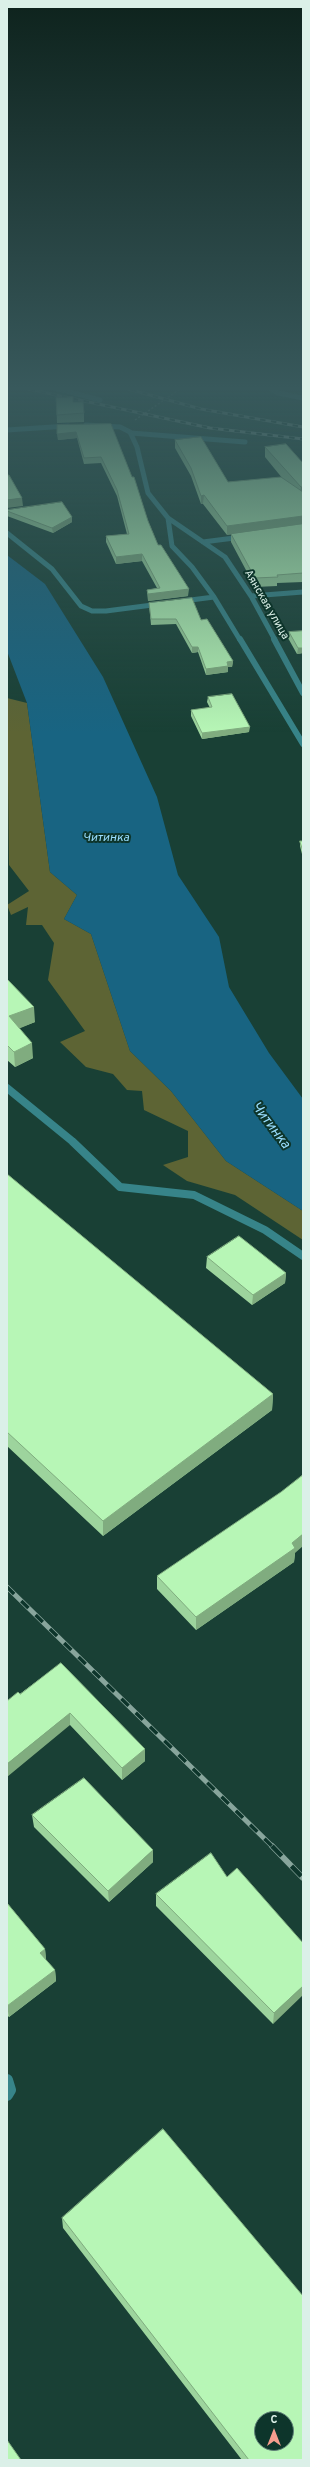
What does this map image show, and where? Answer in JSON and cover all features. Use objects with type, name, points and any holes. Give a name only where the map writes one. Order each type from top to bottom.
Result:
[{"type":"street","name":"Аянская улица","points":[[155,502],[168,518],[225,557],[251,596],[303,693]]},
{"type":"street","points":[[168,518],[172,546],[192,567],[214,597],[303,744]]},
{"type":"street","points":[[7,532],[52,569],[81,606],[92,611],[106,611],[168,603]]},
{"type":"street","points":[[203,542],[245,536]]},
{"type":"street","points":[[251,596],[303,592]]},
{"type":"street","points":[[175,602],[214,597]]},
{"type":"street","points":[[7,1088],[72,1141],[120,1187],[194,1195],[265,1230],[303,1256]]},
{"type":"street","points":[[7,2080],[10,2090],[7,2095]]},
{"type":"green space","points":[[7,698],[27,703],[50,872],[77,895],[64,919],[91,934],[130,1051],[171,1091],[226,1161],[303,1211],[303,1240],[235,1195],[187,1181],[163,1165],[188,1157],[188,1131],[144,1110],[142,1091],[127,1090],[113,1074],[86,1067],[60,1042],[85,1031],[48,980],[54,943],[42,925],[26,925],[28,907],[11,915],[7,905],[29,891],[9,865]]},
{"type":"water","name":"Читинка","points":[[7,555],[45,584],[103,677],[157,797],[178,875],[219,937],[229,987],[269,1053],[303,1099],[303,1211],[226,1161],[171,1091],[130,1051],[91,934],[64,919],[77,895],[50,872],[27,703],[7,651]]},
{"type":"building","points":[[62,502],[72,517],[52,528],[7,510]]},
{"type":"building","points":[[120,502],[142,502],[158,545],[161,545],[189,589],[148,594],[147,590],[160,588],[142,554],[116,557],[106,536],[129,534]]},
{"type":"building","points":[[209,502],[303,502],[303,516],[227,526]]},
{"type":"building","points":[[303,524],[303,573],[277,575],[278,577],[255,578],[231,534]]},
{"type":"building","points":[[192,598],[201,620],[207,619],[233,661],[227,662],[228,666],[206,669],[198,647],[192,647],[176,619],[151,619],[149,603]]},
{"type":"building","points":[[303,631],[303,648],[298,648],[289,632]]},
{"type":"building","points":[[232,694],[250,727],[202,733],[191,710],[212,707],[208,697]]},
{"type":"building","points":[[300,841],[303,841],[303,851]]},
{"type":"building","points":[[7,979],[34,1007],[9,1016],[32,1043],[14,1052],[7,1045]]},
{"type":"building","points":[[7,1174],[273,1394],[103,1521],[7,1432]]},
{"type":"building","points":[[239,1236],[286,1273],[253,1295],[207,1257]]},
{"type":"building","points":[[303,1475],[303,1534],[292,1543],[295,1548],[196,1617],[157,1576],[281,1492]]},
{"type":"building","points":[[61,1663],[145,1749],[122,1768],[70,1713],[7,1764],[7,1701],[18,1692],[20,1694]]},
{"type":"building","points":[[84,1778],[153,1850],[108,1891],[32,1815]]},
{"type":"building","points":[[211,1853],[227,1877],[237,1868],[303,1943],[303,1986],[274,2013],[156,1894]]},
{"type":"building","points":[[7,1903],[45,1949],[40,1953],[55,1970],[7,2006]]},
{"type":"building","points":[[163,2129],[303,2296],[303,2460],[249,2460],[62,2218]]},
{"type":"building","points":[[7,2440],[21,2460],[7,2460]]},
{"type":"railway","points":[[7,1587],[272,1846]]},
{"type":"railway","points":[[272,1846],[303,1878]]}]
